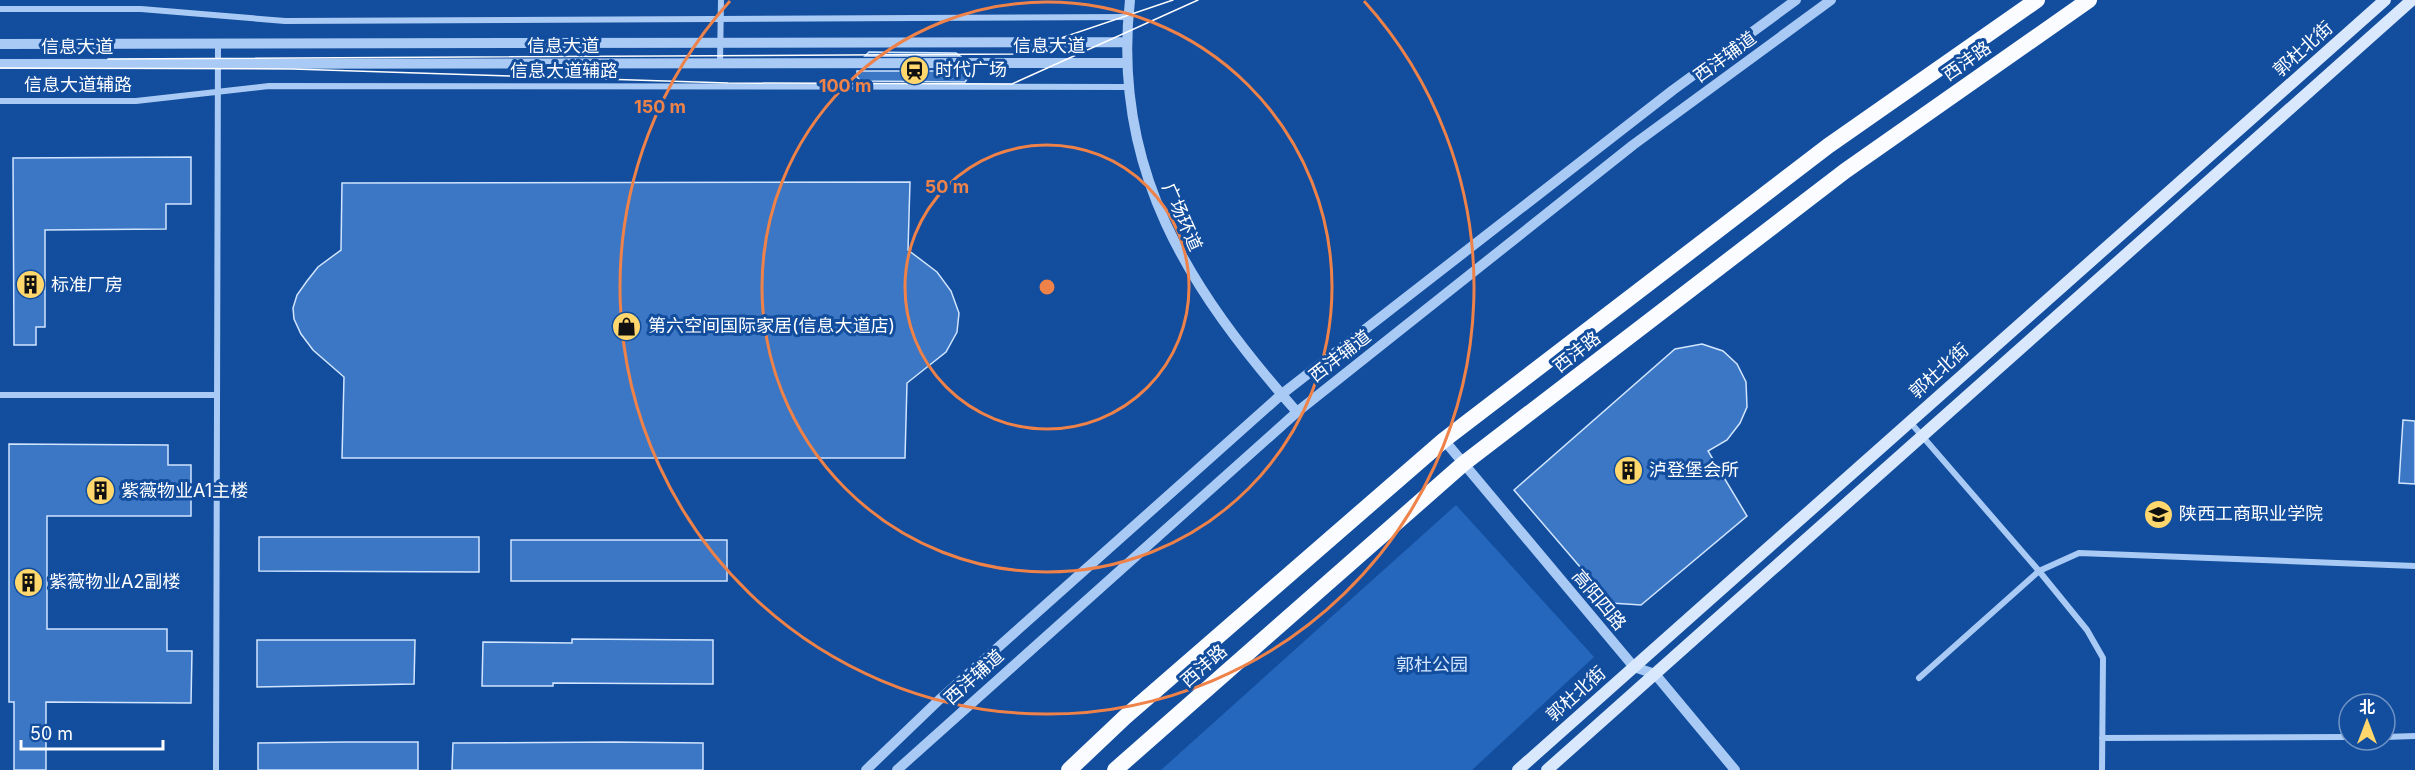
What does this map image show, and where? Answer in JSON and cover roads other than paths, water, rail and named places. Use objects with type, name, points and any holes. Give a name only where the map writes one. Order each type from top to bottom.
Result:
[{"type":"highway","name":"西沣路","points":[[1069,770],[1125,717],[1444,440],[1828,146],[2037,0]]},
{"type":"highway","name":"西沣路","points":[[1115,770],[1464,464],[1845,171],[2089,0]]},
{"type":"main road","name":"郭杜北街","points":[[1518,770],[2385,0]]},
{"type":"main road","name":"郭杜北街","points":[[1546,770],[2412,0]]},
{"type":"street","points":[[720,62],[721,0]]},
{"type":"street","name":"广场环道","points":[[1130,0],[1126,42],[1128,87],[1138,147],[1150,188],[1176,248],[1196,282],[1297,411]]},
{"type":"street","name":"西沣辅道","points":[[866,770],[939,700],[1282,394],[1664,97],[1796,0]]},
{"type":"street","name":"西沣辅道","points":[[897,770],[1297,411],[1634,145],[1831,0]]},
{"type":"street","points":[[0,9],[141,9],[285,21],[1128,17]]},
{"type":"street","name":"信息大道","points":[[0,44],[1126,42]]},
{"type":"street","points":[[216,770],[218,44]]},
{"type":"street","name":"信息大道","points":[[0,64],[1126,63]]},
{"type":"street","name":"信息大道辅路","points":[[0,101],[136,101],[269,86],[1128,87]]},
{"type":"street","points":[[0,395],[216,395]]},
{"type":"street","points":[[1910,422],[2039,571],[2087,630],[2103,658],[2102,770]]},
{"type":"street","name":"高阳四路","points":[[1444,440],[1634,667]]},
{"type":"street","points":[[1918,678],[2039,571],[2079,553],[2415,566]]},
{"type":"street","points":[[1634,667],[1655,674],[1735,770]]},
{"type":"street","points":[[2397,737],[2415,736]]},
{"type":"street","points":[[2102,738],[2337,737]]},
{"type":"tram line","points":[[108,59],[1014,54],[1173,0]]},
{"type":"tram line","points":[[0,68],[293,69],[728,83],[1012,84],[1198,0]]},
{"type":"place","name":"时代广场","points":[[914,70]]},
{"type":"place","name":"标准厂房","points":[[30,285]]},
{"type":"place","name":"第六空间国际家居(信息大道店)","points":[[627,326]]},
{"type":"place","name":"泸登堡会所","points":[[1628,470]]},
{"type":"place","name":"紫薇物业A1主楼","points":[[100,491]]},
{"type":"place","name":"陕西工商职业学院","points":[[2158,514]]},
{"type":"place","name":"紫薇物业A2副楼","points":[[28,582]]},
{"type":"park label","name":"郭杜公园","points":[[1432,665]]}]
